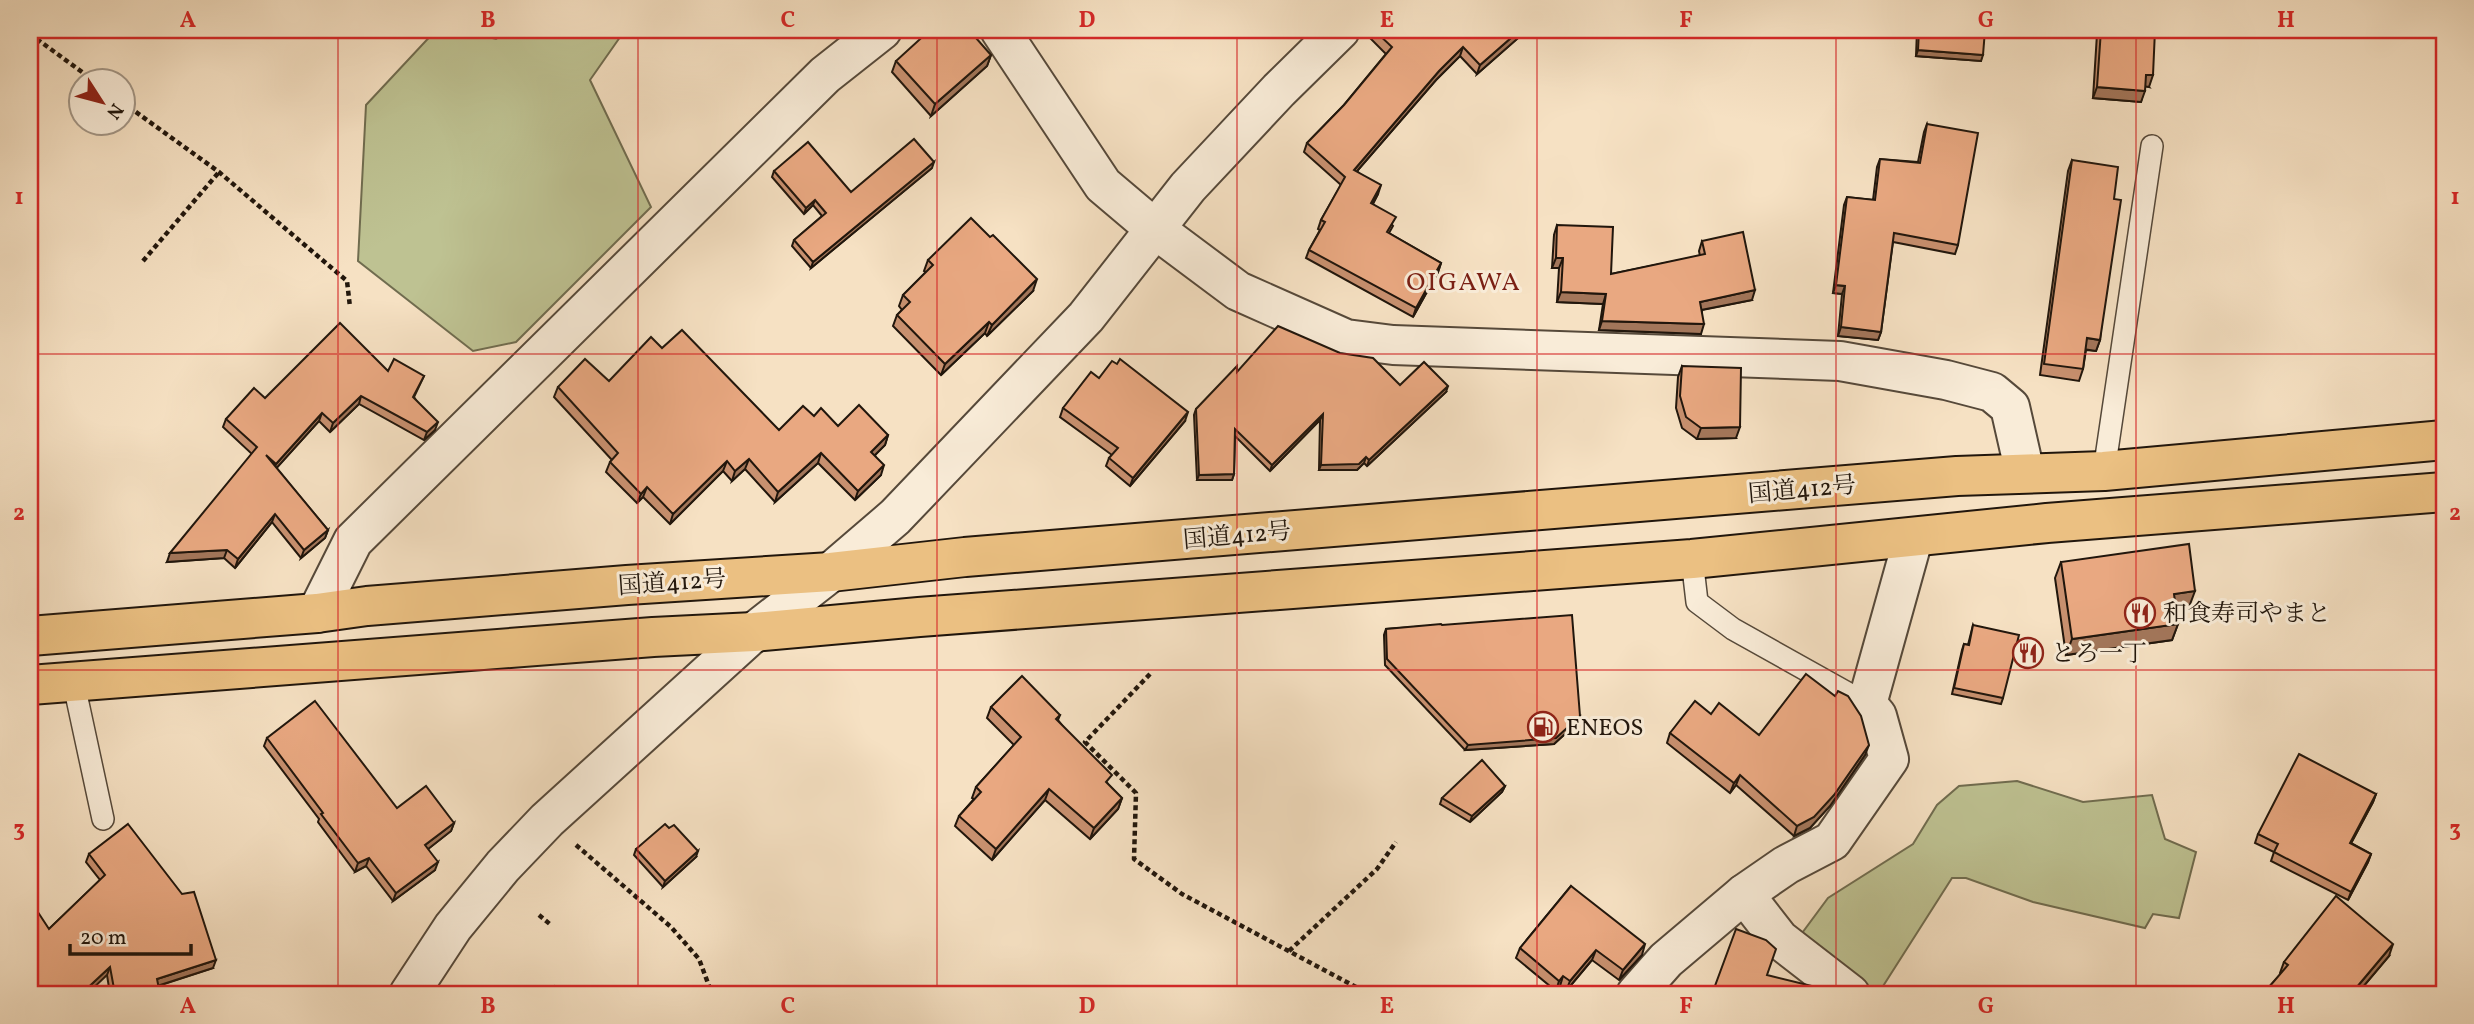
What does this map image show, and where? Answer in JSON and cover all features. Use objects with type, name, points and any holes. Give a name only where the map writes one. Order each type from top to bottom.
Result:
[{"type":"highway","name":"国道412号","points":[[30,636],[627,585],[831,572],[965,557],[1957,476],[2104,471],[2444,440]]},
{"type":"highway","points":[[30,685],[1692,559],[2047,523],[2444,492]]},
{"type":"street","points":[[317,613],[353,541],[825,75],[882,30]]},
{"type":"street","points":[[1000,30],[1103,186],[1238,291],[1346,339],[1393,345],[1840,361],[1946,380],[1992,392],[2010,407],[2025,473]]},
{"type":"street","points":[[409,994],[453,927],[503,866],[547,820],[754,632],[831,572],[895,517],[1086,317],[1188,187],[1340,30]]},
{"type":"street","points":[[1636,994],[1666,960],[1744,894],[1786,865],[1832,841],[1889,759],[1877,716],[1867,704],[1913,538]]},
{"type":"street","points":[[1744,894],[1779,939],[1850,994]]},
{"type":"lane","points":[[2104,471],[2152,146]]},
{"type":"lane","points":[[1692,559],[1697,602],[1733,629],[1867,704]]},
{"type":"lane","points":[[73,680],[103,820]]},
{"type":"path","points":[[30,34],[74,66]]},
{"type":"path","points":[[136,112],[219,172],[347,281],[350,307]]},
{"type":"path","points":[[143,261],[219,172]]},
{"type":"path","points":[[1150,674],[1085,742],[1136,793],[1134,859],[1182,894],[1369,994]]},
{"type":"path","points":[[547,820],[671,927],[699,959],[712,994]]},
{"type":"path","points":[[1289,951],[1377,869],[1396,842]]},
{"type":"path","points":[[539,915],[551,925]]},
{"type":"green space","points":[[436,30],[460,30],[496,39],[509,30],[625,30],[590,80],[651,207],[516,342],[473,351],[358,261],[366,105]]},
{"type":"green space","points":[[2017,781],[2083,802],[2152,795],[2165,839],[2196,852],[2179,918],[2153,914],[2145,928],[2033,902],[1966,878],[1952,878],[1878,994],[1873,994],[1794,944],[1828,898],[1913,844],[1937,805],[1959,786]]},
{"type":"building","points":[[930,30],[969,30],[991,55],[935,104],[896,61]]},
{"type":"building","points":[[1374,30],[1520,30],[1480,65],[1463,47],[1354,170],[1381,185],[1371,203],[1396,217],[1387,232],[1441,263],[1416,308],[1309,250],[1325,222],[1321,220],[1345,177],[1307,143],[1344,105],[1392,47]]},
{"type":"building","points":[[1919,30],[1985,30],[1983,55],[1918,50]]},
{"type":"building","points":[[2101,30],[2155,30],[2153,75],[2146,75],[2145,91],[2097,87]]},
{"type":"building","points":[[1927,124],[1978,133],[1958,245],[1894,233],[1881,332],[1841,327],[1845,286],[1836,285],[1847,197],[1875,200],[1880,159],[1920,163]]},
{"type":"building","points":[[914,139],[934,162],[813,262],[794,240],[826,213],[815,200],[806,208],[774,171],[808,142],[851,192]]},
{"type":"building","points":[[2072,160],[2118,167],[2114,199],[2121,200],[2100,340],[2087,338],[2083,369],[2044,364]]},
{"type":"building","points":[[971,218],[990,237],[993,235],[1037,279],[992,325],[989,322],[945,364],[897,315],[910,302],[903,295],[933,265],[928,260]]},
{"type":"building","points":[[1557,225],[1613,227],[1611,274],[1705,254],[1702,241],[1743,232],[1755,290],[1700,302],[1704,324],[1602,321],[1606,294],[1561,292],[1563,258],[1556,258]]},
{"type":"building","points":[[340,323],[388,371],[394,359],[424,376],[413,397],[438,422],[427,432],[361,396],[333,423],[322,413],[276,464],[266,455],[328,530],[304,550],[275,514],[238,559],[227,550],[170,553],[257,447],[226,419],[254,388],[265,398]]},
{"type":"building","points":[[1278,326],[1340,353],[1373,358],[1400,385],[1424,362],[1448,386],[1369,460],[1366,457],[1359,464],[1321,465],[1323,414],[1272,465],[1235,429],[1234,474],[1199,475],[1196,409],[1237,366],[1237,372]]},
{"type":"building","points":[[682,330],[779,430],[803,406],[814,416],[821,408],[838,426],[859,405],[888,435],[871,452],[884,465],[858,491],[821,453],[778,492],[749,459],[735,471],[727,461],[673,514],[647,487],[641,494],[610,462],[618,453],[558,387],[585,359],[609,381],[651,337],[662,348]]},
{"type":"building","points":[[1120,359],[1188,412],[1133,478],[1109,458],[1118,448],[1063,408],[1091,372],[1099,378],[1112,361],[1117,364]]},
{"type":"building","points":[[1682,366],[1741,368],[1740,427],[1701,428],[1686,417],[1680,396]]},
{"type":"building","points":[[2189,544],[2195,591],[2174,594],[2178,624],[2072,639],[2061,562]]},
{"type":"building","points":[[1572,615],[1580,716],[1556,738],[1468,745],[1387,659],[1386,629]]},
{"type":"building","points":[[1973,625],[2019,635],[2003,698],[1954,688],[1964,644],[1969,645]]},
{"type":"building","points":[[1806,674],[1835,696],[1838,691],[1848,696],[1861,716],[1869,745],[1834,795],[1814,817],[1797,826],[1740,775],[1734,783],[1670,733],[1695,701],[1711,714],[1719,703],[1759,735]]},
{"type":"building","points":[[1022,676],[1060,715],[1056,719],[1112,775],[1106,782],[1122,798],[1094,828],[1049,789],[996,849],[959,816],[981,792],[976,787],[1021,737],[991,707]]},
{"type":"building","points":[[315,701],[397,808],[426,786],[454,823],[425,845],[438,862],[396,893],[369,858],[358,863],[267,738]]},
{"type":"building","points":[[2299,754],[2376,794],[2350,843],[2371,854],[2351,892],[2274,852],[2278,844],[2258,834]]},
{"type":"building","points":[[1482,760],[1505,786],[1472,816],[1442,798]]},
{"type":"building","points":[[128,824],[182,894],[194,892],[216,960],[157,979],[160,994],[115,994],[110,967],[81,994],[30,994],[30,900],[49,929],[105,875],[89,854]]},
{"type":"building","points":[[665,824],[669,828],[674,825],[698,851],[665,881],[636,849]]},
{"type":"building","points":[[1571,886],[1645,944],[1623,970],[1596,950],[1570,981],[1563,976],[1559,981],[1520,948]]},
{"type":"building","points":[[2336,896],[2393,944],[2351,994],[2277,994],[2269,987],[2288,965],[2284,962]]},
{"type":"building","points":[[1736,929],[1766,940],[1776,949],[1767,975],[1820,988],[1819,992],[1827,994],[1712,994]]},
{"type":"building","points":[[555,986],[567,994],[549,994]]},
{"type":"place","name":"和食寿司やまと","points":[[2140,613]]},
{"type":"place","name":"とろ一丁","points":[[2028,653]]},
{"type":"place","name":"ENEOS","points":[[1543,727]]},
{"type":"district","name":"OIGAWA","points":[[1464,281]]}]
